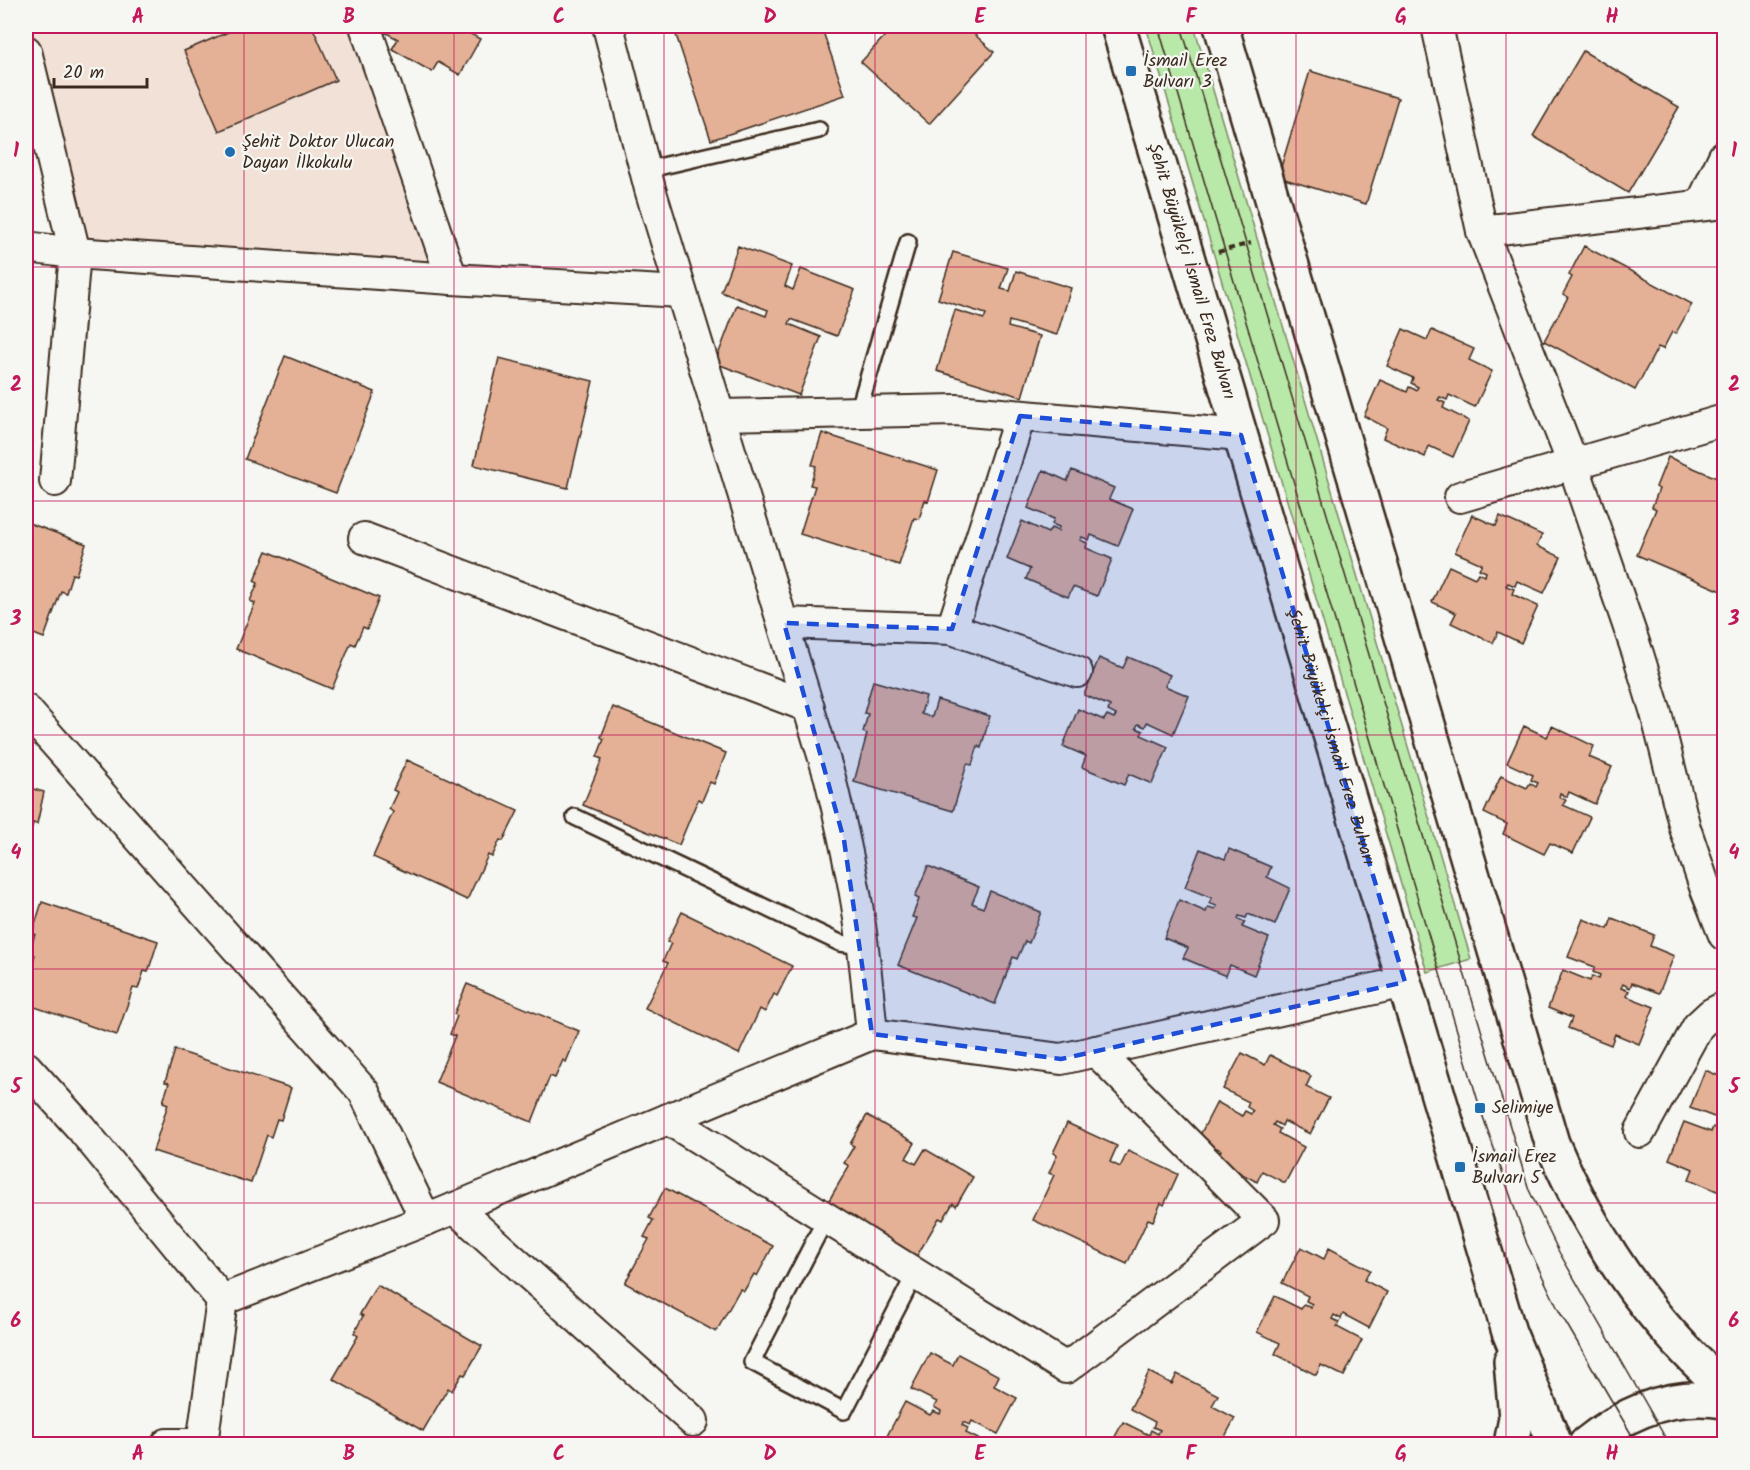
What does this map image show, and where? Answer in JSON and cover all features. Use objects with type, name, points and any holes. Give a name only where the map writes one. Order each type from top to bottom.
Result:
[{"type":"main road","name":"Şehit Büyükelçi İsmail Erez Bulvarı","points":[[1118,26],[1509,1332],[1555,1444]]},
{"type":"main road","points":[[1221,26],[1552,1143],[1608,1253],[1671,1335],[1725,1387]]},
{"type":"main road","points":[[1509,1332],[1516,1418],[1511,1444]]},
{"type":"main road","points":[[1586,1444],[1621,1419],[1659,1404],[1688,1400],[1725,1401]]},
{"type":"street","points":[[365,26],[452,279]]},
{"type":"street","points":[[608,26],[645,170],[681,292],[830,778],[857,904],[872,1034]]},
{"type":"street","points":[[1437,26],[1482,231],[1573,465],[1638,654],[1656,713],[1685,828],[1705,887],[1725,935]]},
{"type":"street","points":[[26,51],[75,253],[55,481]]},
{"type":"street","points":[[1482,231],[1713,204],[1725,156]]},
{"type":"street","points":[[26,247],[75,253],[452,279],[681,292]]},
{"type":"street","points":[[719,415],[956,410],[1241,435]]},
{"type":"street","points":[[952,629],[1020,416]]},
{"type":"street","points":[[1460,497],[1725,420]]},
{"type":"street","points":[[364,538],[809,707]]},
{"type":"street","points":[[784,623],[952,629],[1077,672]]},
{"type":"street","points":[[26,710],[364,1092],[426,1220]]},
{"type":"street","points":[[222,1300],[426,1220],[872,1034],[1061,1059],[1405,982]]},
{"type":"street","points":[[1640,1132],[1698,1026],[1711,1014],[1725,1006]]},
{"type":"street","points":[[668,1119],[1066,1368],[1264,1220],[1096,1051]]},
{"type":"street","points":[[26,1067],[81,1128],[222,1300],[202,1444],[167,1444]]},
{"type":"street","points":[[455,1208],[693,1421]]},
{"type":"lane","points":[[645,170],[819,130]]},
{"type":"lane","points":[[858,412],[908,242]]},
{"type":"lane","points":[[575,818],[840,943],[862,946]]},
{"type":"lane","points":[[826,1218],[752,1362],[844,1411],[915,1274]]},
{"type":"path","points":[[1188,260],[1283,233]]},
{"type":"highlighted area","points":[[1020,416],[1241,435],[1405,982],[1061,1059],[872,1034],[844,840],[784,623],[952,629]]},
{"type":"shaded area","name":"Şehit Doktor Ulucan Dayan İlkokulu","points":[[26,26],[369,26],[452,279],[75,253],[26,51]]},
{"type":"green space","points":[[1146,26],[1194,26],[1471,959],[1427,972]]},
{"type":"building","points":[[242,26],[312,26],[336,80],[219,131],[184,51]]},
{"type":"building","points":[[376,26],[456,26],[480,39],[460,75],[438,62],[432,72],[392,49],[398,39]]},
{"type":"building","points":[[673,26],[821,26],[845,95],[711,140]]},
{"type":"building","points":[[894,26],[965,26],[994,52],[929,124],[861,62]]},
{"type":"building","points":[[1583,51],[1679,107],[1628,193],[1533,136]]},
{"type":"building","points":[[1310,71],[1398,98],[1366,204],[1278,177]]},
{"type":"building","points":[[738,246],[792,266],[785,286],[793,290],[801,269],[855,290],[837,336],[791,319],[789,324],[821,337],[799,395],[715,363],[737,305],[766,316],[768,310],[721,292]]},
{"type":"building","points":[[1584,246],[1692,304],[1676,333],[1672,332],[1663,349],[1658,347],[1635,390],[1544,341],[1568,297],[1563,294],[1572,277],[1569,275]]},
{"type":"building","points":[[953,252],[1008,268],[1001,289],[1010,291],[1016,271],[1071,288],[1057,335],[1009,321],[1008,327],[1040,336],[1022,397],[937,371],[955,310],[984,319],[986,314],[938,299]]},
{"type":"building","points":[[1403,329],[1427,340],[1432,330],[1474,349],[1469,360],[1492,371],[1475,407],[1449,395],[1447,400],[1440,397],[1438,400],[1445,403],[1443,408],[1469,421],[1453,457],[1429,446],[1425,457],[1383,438],[1387,428],[1364,416],[1380,380],[1407,392],[1409,387],[1416,390],[1418,387],[1411,383],[1413,378],[1387,366]]},
{"type":"building","points":[[285,356],[375,392],[336,493],[245,459]]},
{"type":"building","points":[[499,358],[593,381],[568,488],[474,465]]},
{"type":"building","points":[[822,433],[938,470],[928,502],[925,500],[919,519],[914,518],[899,565],[800,534],[815,486],[810,485],[816,466],[812,465]]},
{"type":"building","points":[[1668,457],[1724,481],[1724,592],[1637,555],[1656,509],[1652,507],[1659,489],[1656,487]]},
{"type":"building","points":[[1043,470],[1067,481],[1072,470],[1114,488],[1109,499],[1133,509],[1118,546],[1091,535],[1089,540],[1082,537],[1080,540],[1087,543],[1086,548],[1112,559],[1097,596],[1073,587],[1068,597],[1026,579],[1030,569],[1007,559],[1022,521],[1048,533],[1051,528],[1058,531],[1059,527],[1052,524],[1054,519],[1028,508]]},
{"type":"building","points":[[1472,515],[1496,526],[1500,516],[1542,535],[1537,546],[1561,557],[1544,593],[1517,581],[1515,586],[1508,583],[1506,586],[1514,589],[1512,594],[1538,606],[1521,643],[1498,632],[1493,643],[1451,623],[1456,613],[1432,602],[1449,566],[1475,578],[1478,573],[1485,576],[1486,572],[1479,569],[1482,564],[1455,552]]},
{"type":"building","points":[[26,522],[86,544],[76,575],[72,574],[66,593],[61,591],[44,638],[26,631]]},
{"type":"building","points":[[267,551],[379,598],[367,629],[363,627],[355,645],[351,643],[332,689],[236,649],[255,603],[250,601],[258,583],[254,581]]},
{"type":"building","points":[[1128,657],[1170,675],[1165,686],[1189,696],[1173,734],[1147,722],[1145,727],[1138,724],[1136,728],[1143,731],[1141,735],[1168,747],[1152,784],[1129,774],[1124,785],[1082,767],[1086,756],[1063,746],[1078,709],[1104,720],[1107,715],[1114,718],[1116,715],[1108,711],[1110,706],[1084,695],[1099,658],[1123,668]]},
{"type":"building","points":[[873,681],[926,696],[921,714],[932,717],[937,700],[990,716],[981,748],[978,746],[972,765],[967,764],[953,811],[854,782],[867,734],[863,732],[868,714],[864,713]]},
{"type":"building","points":[[613,707],[726,753],[714,784],[710,782],[702,801],[698,799],[679,845],[583,805],[602,759],[597,757],[604,739],[601,737]]},
{"type":"building","points":[[1524,726],[1547,737],[1552,726],[1594,746],[1589,757],[1612,767],[1595,804],[1569,792],[1567,797],[1560,793],[1559,797],[1566,800],[1563,805],[1590,817],[1573,853],[1550,843],[1544,854],[1503,834],[1507,824],[1484,813],[1501,776],[1527,788],[1530,783],[1536,787],[1538,783],[1531,780],[1533,775],[1507,763]]},
{"type":"building","points":[[407,760],[518,811],[503,841],[500,840],[492,857],[488,855],[467,900],[373,857],[393,812],[389,809],[397,792],[393,790]]},
{"type":"building","points":[[26,787],[44,792],[37,824],[33,823],[29,842],[26,841]]},
{"type":"building","points":[[1200,849],[1225,859],[1229,849],[1271,867],[1267,877],[1290,888],[1275,925],[1248,914],[1246,918],[1239,916],[1238,919],[1245,922],[1242,927],[1269,938],[1254,975],[1230,965],[1226,976],[1183,958],[1188,948],[1164,938],[1179,900],[1206,912],[1208,907],[1215,909],[1217,906],[1209,903],[1212,898],[1185,887]]},
{"type":"building","points":[[928,866],[979,887],[972,903],[983,908],[990,891],[1041,912],[1029,943],[1025,941],[1017,959],[1013,957],[995,1004],[898,965],[917,918],[912,917],[919,899],[915,897]]},
{"type":"building","points":[[42,902],[158,941],[148,972],[144,971],[138,989],[133,988],[117,1035],[26,1004],[26,983],[35,955],[29,953]]},
{"type":"building","points":[[682,912],[792,966],[777,996],[774,994],[765,1012],[760,1009],[739,1054],[645,1008],[668,963],[663,961],[671,943],[667,942]]},
{"type":"building","points":[[1612,918],[1654,935],[1650,946],[1674,956],[1659,993],[1632,983],[1630,988],[1623,984],[1621,988],[1629,991],[1626,996],[1654,1007],[1639,1044],[1615,1034],[1611,1045],[1568,1028],[1572,1018],[1548,1008],[1563,970],[1590,981],[1592,976],[1599,979],[1600,975],[1593,972],[1595,967],[1568,957],[1583,919],[1608,929]]},
{"type":"building","points":[[467,984],[579,1031],[566,1062],[563,1060],[555,1078],[550,1076],[532,1122],[436,1082],[455,1036],[450,1034],[457,1016],[454,1014]]},
{"type":"building","points":[[175,1050],[291,1088],[281,1120],[277,1119],[271,1137],[267,1135],[251,1183],[153,1151],[168,1104],[163,1102],[169,1083],[165,1082]]},
{"type":"building","points":[[1242,1053],[1265,1065],[1270,1055],[1311,1076],[1306,1087],[1329,1098],[1310,1134],[1284,1121],[1282,1126],[1275,1122],[1273,1125],[1280,1129],[1278,1133],[1304,1147],[1285,1183],[1262,1171],[1257,1182],[1216,1160],[1221,1150],[1198,1139],[1217,1102],[1242,1116],[1245,1111],[1251,1114],[1253,1111],[1247,1107],[1249,1102],[1223,1089]]},
{"type":"building","points":[[1705,1070],[1724,1078],[1724,1194],[1689,1179],[1693,1169],[1669,1159],[1684,1122],[1711,1132],[1713,1127],[1720,1130],[1722,1126],[1715,1124],[1717,1118],[1690,1108]]},
{"type":"building","points":[[867,1115],[915,1143],[906,1158],[916,1164],[925,1149],[973,1177],[956,1206],[953,1203],[943,1220],[939,1218],[914,1261],[824,1209],[849,1166],[844,1163],[854,1146],[850,1144]]},
{"type":"building","points":[[1067,1123],[1117,1146],[1110,1162],[1120,1167],[1128,1151],[1178,1174],[1164,1205],[1161,1203],[1153,1221],[1148,1219],[1127,1264],[1033,1220],[1054,1175],[1049,1173],[1057,1155],[1053,1153]]},
{"type":"building","points":[[665,1188],[773,1246],[757,1276],[754,1274],[744,1291],[740,1289],[716,1332],[625,1283],[649,1239],[644,1237],[653,1220],[649,1218]]},
{"type":"building","points":[[1301,1247],[1324,1259],[1329,1248],[1370,1270],[1364,1280],[1387,1292],[1369,1328],[1343,1314],[1341,1319],[1334,1315],[1332,1319],[1339,1322],[1337,1327],[1362,1340],[1344,1376],[1321,1365],[1316,1375],[1275,1354],[1280,1343],[1257,1332],[1275,1296],[1301,1309],[1304,1304],[1311,1308],[1312,1304],[1306,1301],[1308,1296],[1282,1283]]},
{"type":"building","points":[[377,1285],[482,1346],[465,1375],[462,1374],[452,1391],[448,1388],[423,1431],[333,1379],[358,1336],[354,1333],[363,1316],[360,1314]]},
{"type":"building","points":[[930,1353],[953,1365],[958,1354],[999,1376],[994,1386],[1017,1398],[998,1434],[972,1421],[970,1425],[963,1422],[962,1425],[968,1428],[966,1433],[988,1444],[898,1444],[886,1438],[905,1402],[930,1415],[933,1411],[940,1414],[941,1411],[934,1407],[937,1402],[911,1389]]},
{"type":"building","points":[[1149,1372],[1172,1384],[1177,1374],[1218,1395],[1212,1406],[1235,1418],[1221,1444],[1199,1444],[1191,1440],[1188,1444],[1181,1441],[1180,1444],[1111,1444],[1123,1422],[1149,1435],[1151,1430],[1158,1434],[1160,1430],[1153,1427],[1155,1422],[1130,1409]]},
{"type":"tram line","points":[[1158,26],[1480,1108],[1527,1244],[1559,1311],[1637,1444]]},
{"type":"tram line","points":[[1181,26],[1529,1190],[1559,1252],[1669,1444]]},
{"type":"place","name":"İsmail Erez Bulvarı 3","points":[[1131,71]]},
{"type":"place","name":"Şehit Doktor Ulucan Dayan İlkokulu","points":[[230,152]]},
{"type":"place","name":"Selimiye","points":[[1480,1108]]},
{"type":"place","name":"İsmail Erez Bulvarı 5","points":[[1460,1167]]}]
